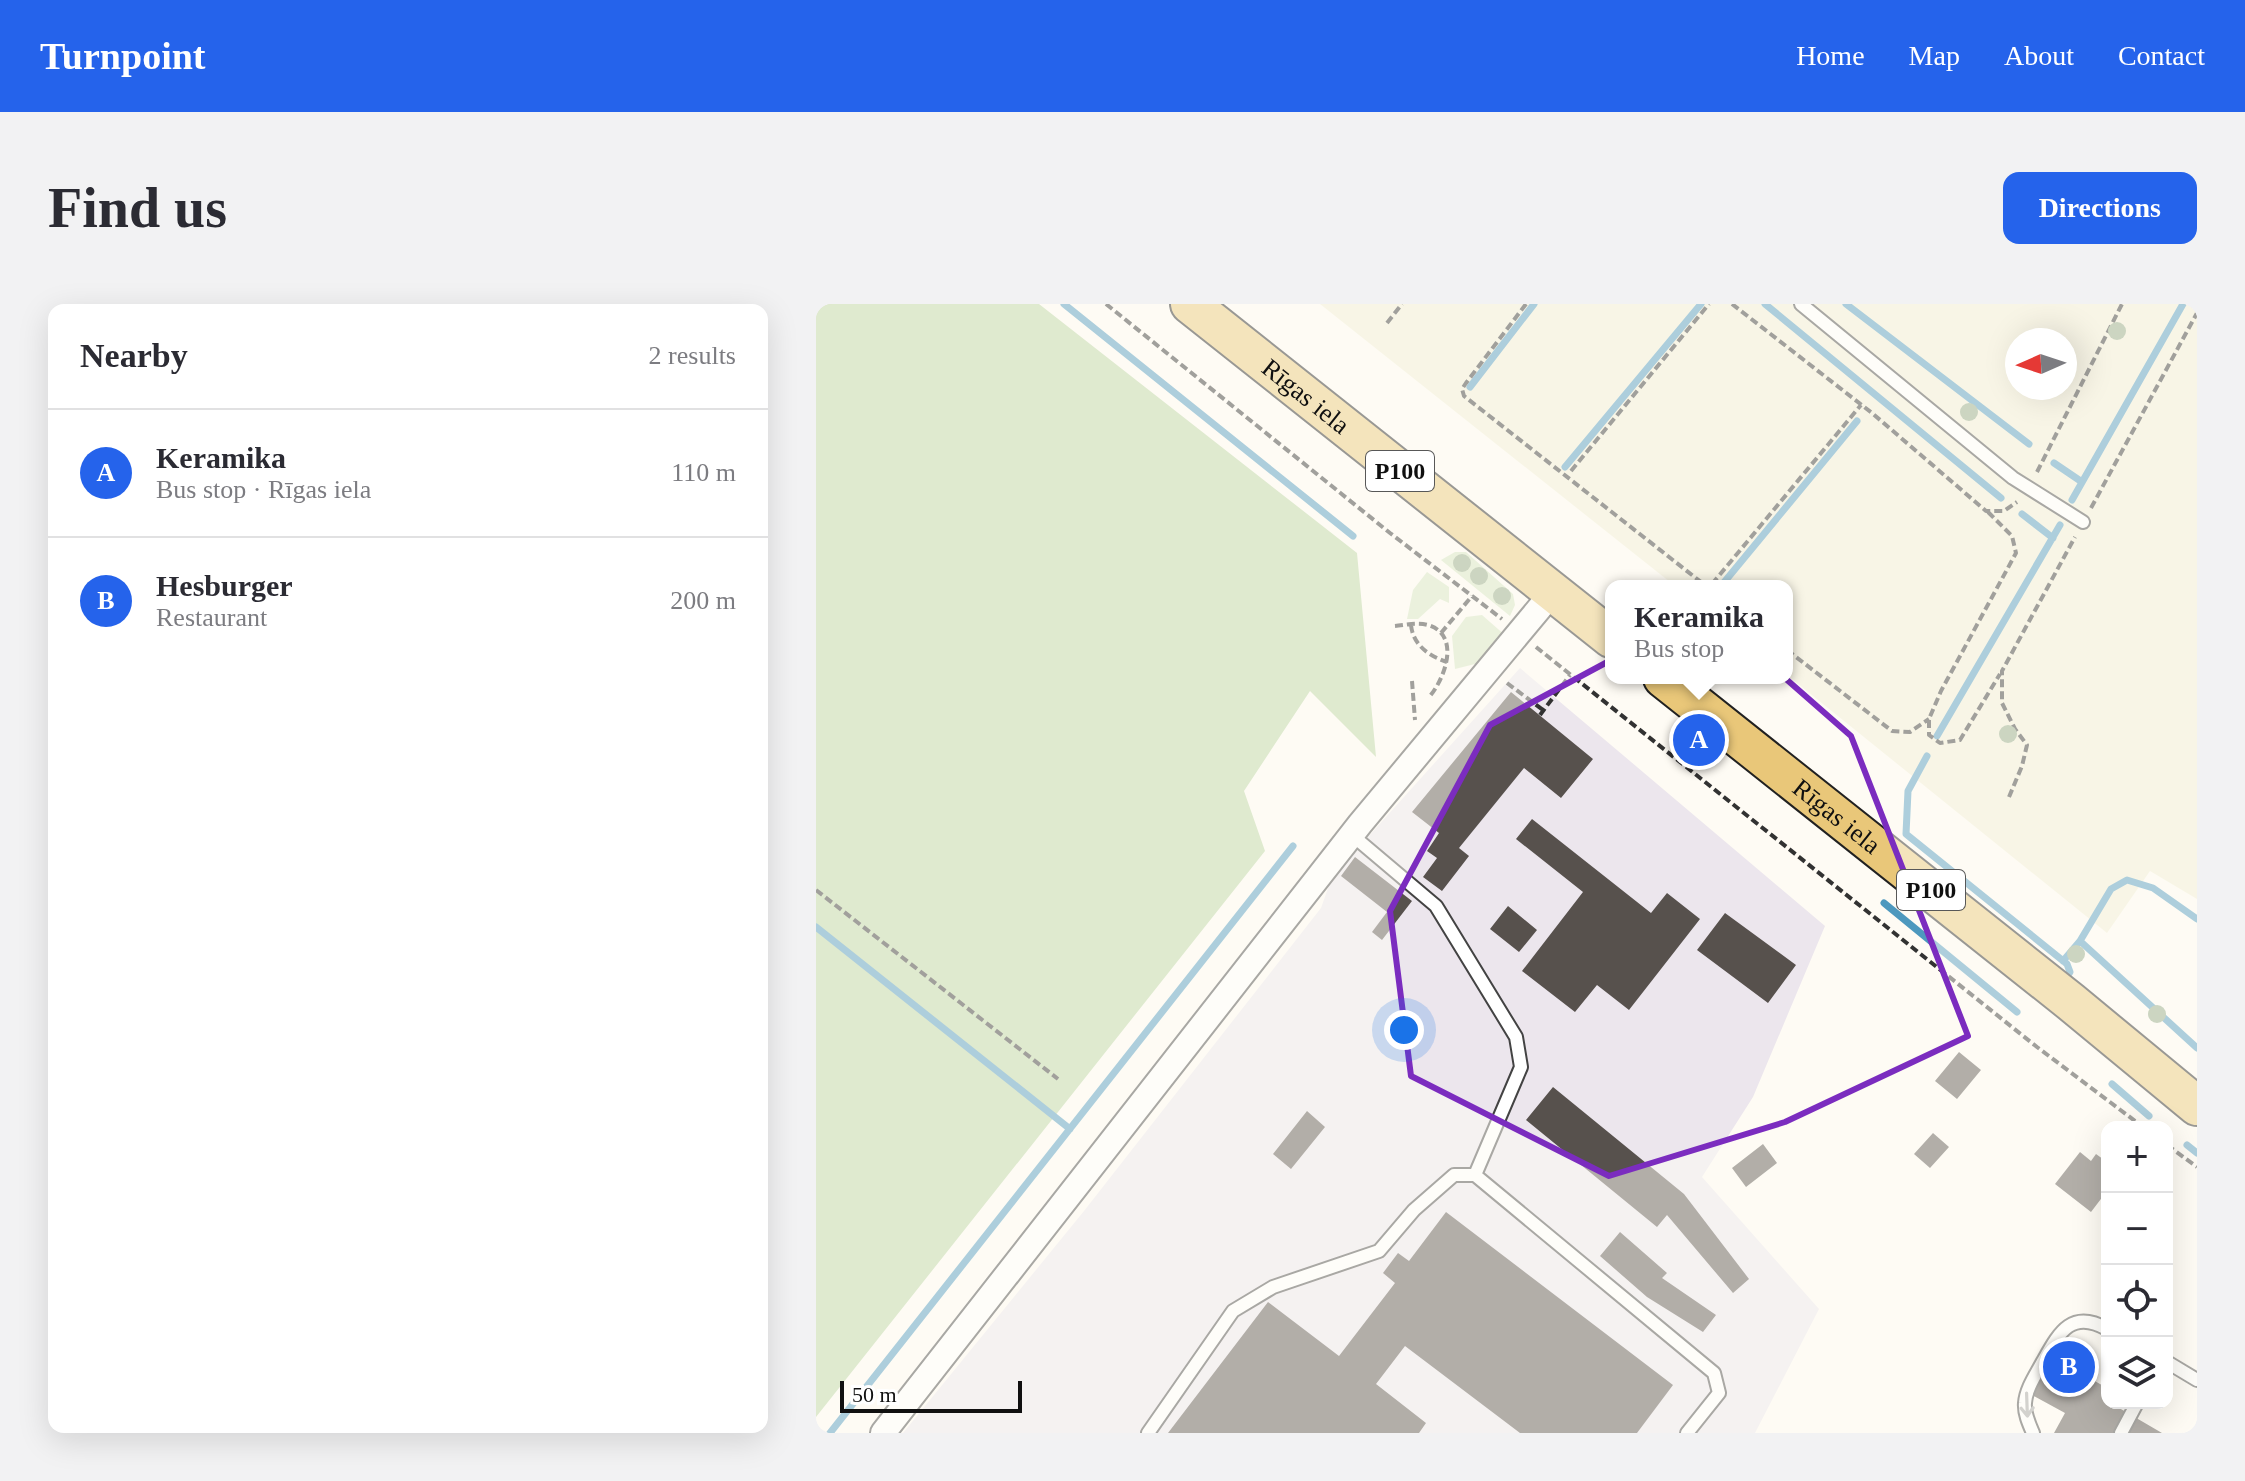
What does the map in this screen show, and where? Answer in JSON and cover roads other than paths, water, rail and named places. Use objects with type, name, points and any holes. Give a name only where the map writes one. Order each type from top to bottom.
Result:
[{"type":"main road","name":"Rīgas iela","points":[[1190,304],[1605,633]]},
{"type":"main road","name":"Rīgas iela","points":[[1671,684],[2059,992],[2197,1106]]},
{"type":"street","points":[[883,1433],[1352,835],[1553,592]]},
{"type":"lane","points":[[1801,304],[2013,478],[2083,522]]},
{"type":"lane","points":[[1352,835],[1436,906],[1516,1037],[1521,1067],[1475,1175]]},
{"type":"lane","points":[[1148,1433],[1233,1311],[1273,1287],[1379,1251],[1414,1210],[1454,1175],[1475,1175],[1714,1373],[1719,1393],[1687,1433]]},
{"type":"lane","points":[[2033,1433],[2024,1407],[2027,1392],[2059,1333],[2072,1324],[2084,1321],[2101,1327]]},
{"type":"lane","points":[[2173,1366],[2197,1380]]},
{"type":"lane","points":[[2121,1433],[2134,1409]]},
{"type":"waterway","points":[[1064,304],[1353,536]]},
{"type":"waterway","points":[[1470,387],[1534,304]]},
{"type":"waterway","points":[[1565,467],[1701,304]]},
{"type":"waterway","points":[[1765,304],[2001,498]]},
{"type":"waterway","points":[[1846,304],[2029,444]]},
{"type":"waterway","points":[[2072,500],[2183,304]]},
{"type":"waterway","points":[[1726,580],[1857,421]]},
{"type":"waterway","points":[[2054,463],[2082,482]]},
{"type":"waterway","points":[[2022,514],[2053,538]]},
{"type":"waterway","points":[[1937,736],[2060,525]]},
{"type":"waterway","points":[[1927,756],[1908,791],[1906,834],[2067,964],[2068,975]]},
{"type":"waterway","points":[[830,1433],[1293,846]]},
{"type":"waterway","points":[[2063,961],[2080,941],[2111,889],[2127,880],[2153,888],[2197,919]]},
{"type":"waterway","points":[[1884,903],[2017,1012]]},
{"type":"waterway","points":[[816,927],[1070,1129]]},
{"type":"waterway","points":[[2080,941],[2197,1048]]},
{"type":"waterway","points":[[2112,1084],[2149,1116]]},
{"type":"waterway","points":[[2187,1145],[2197,1153]]},
{"type":"place","name":"Keramika","points":[[1699,740]]},
{"type":"place","name":"Hesburger","points":[[2069,1367]]}]
